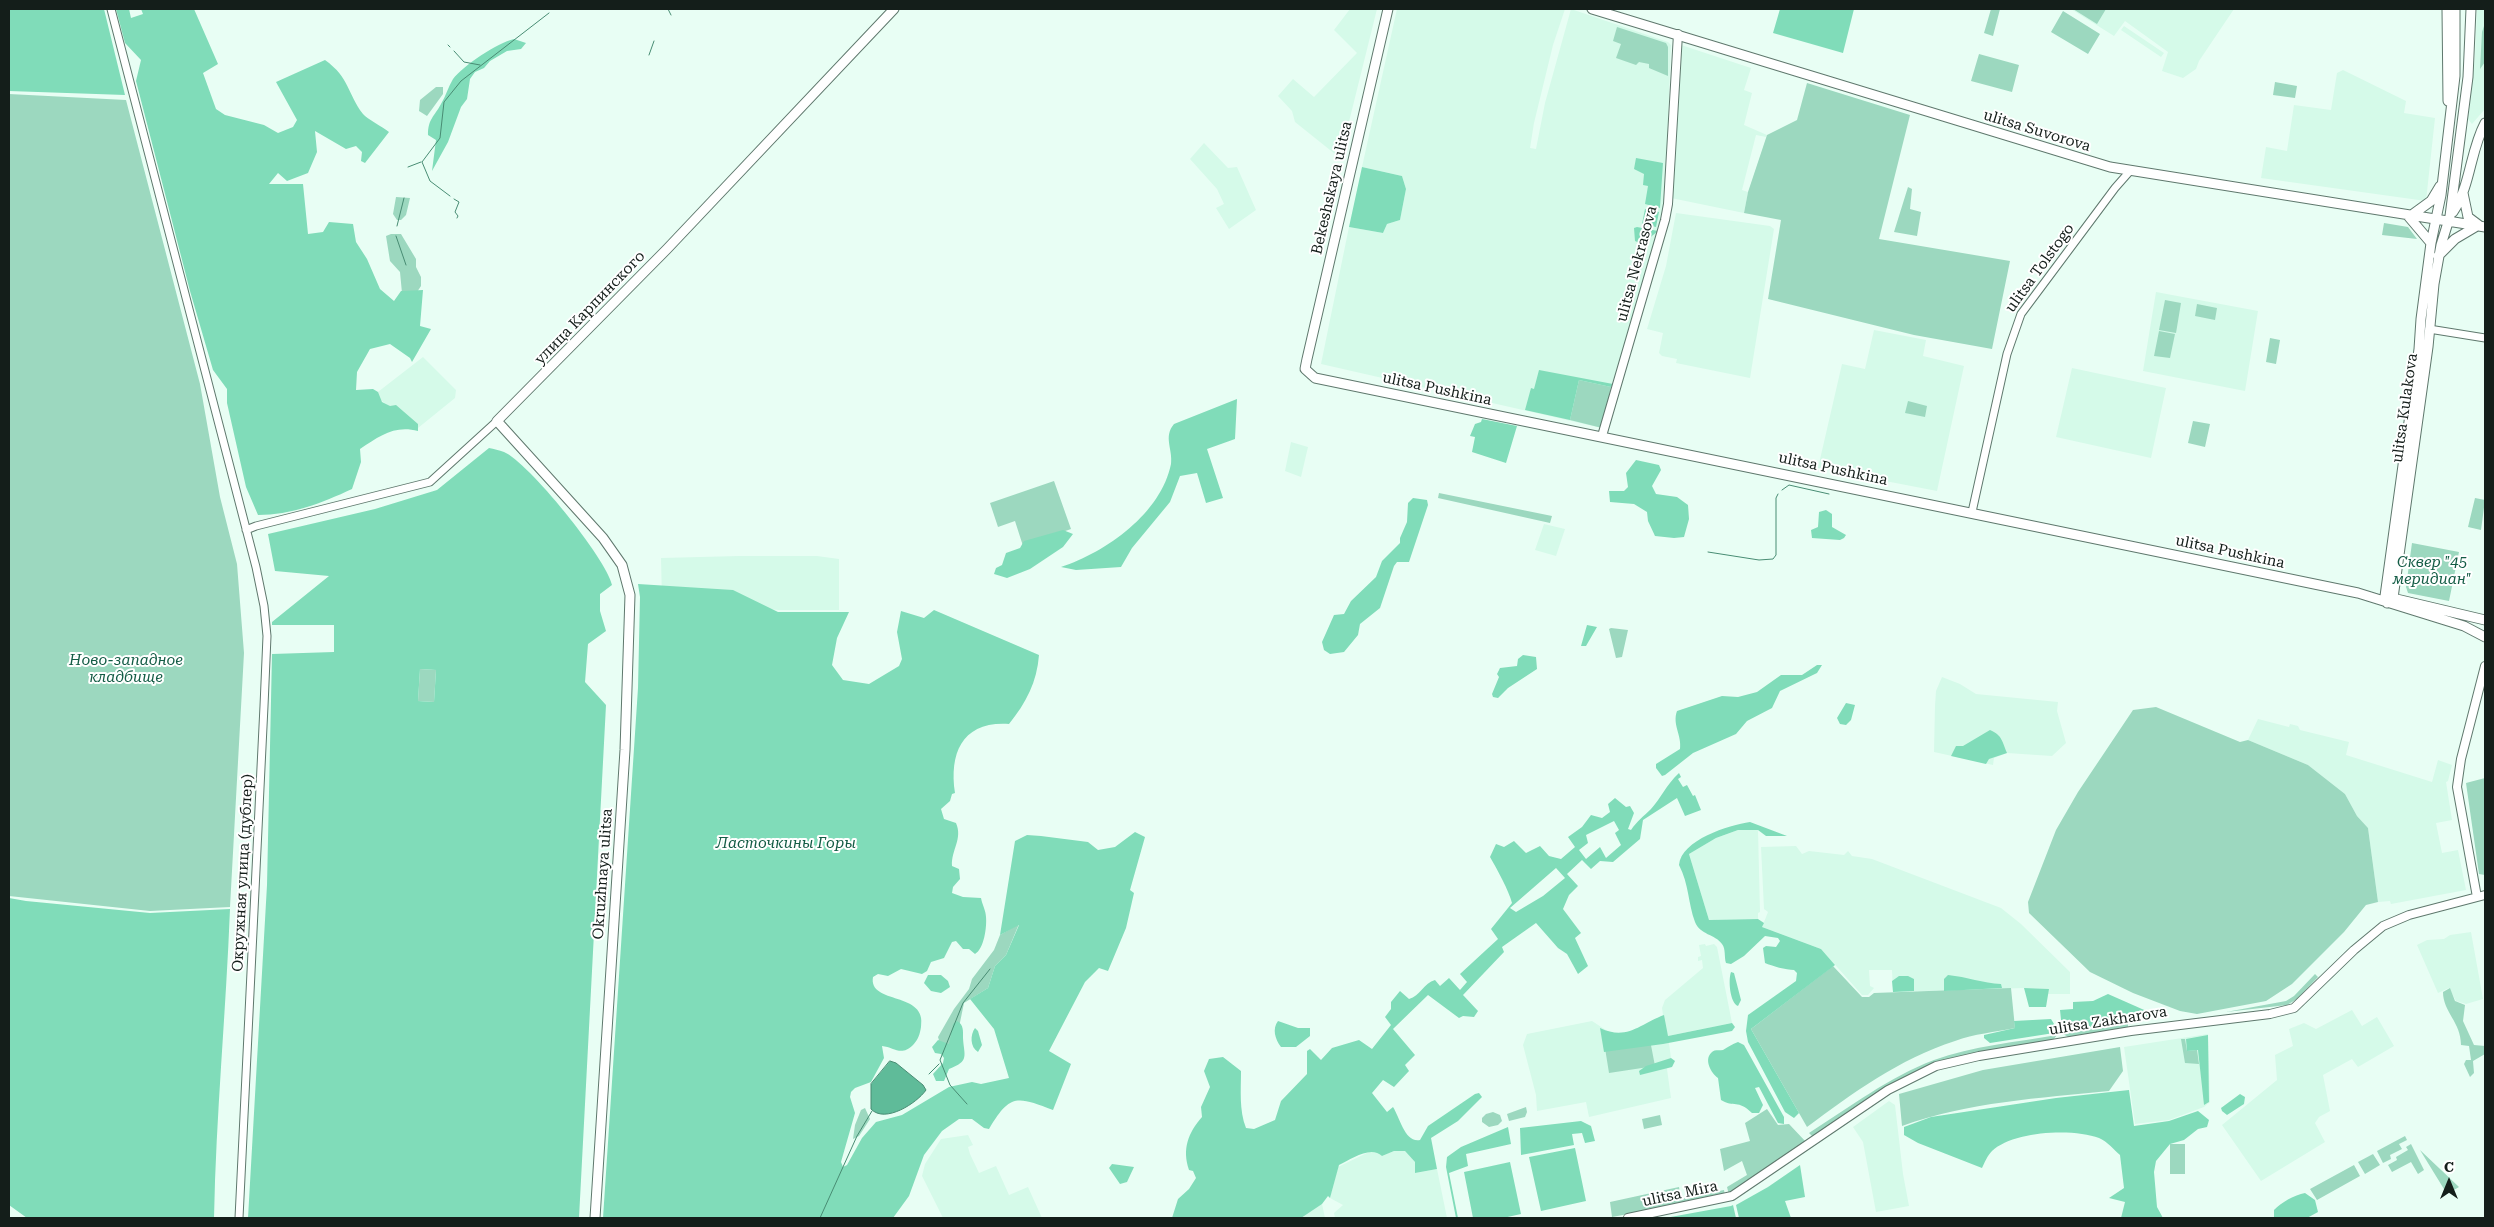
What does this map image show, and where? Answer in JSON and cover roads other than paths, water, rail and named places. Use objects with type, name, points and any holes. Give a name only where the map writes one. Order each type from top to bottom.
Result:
[{"type":"main road","name":"улица Карпинского","points":[[497,421],[661,255],[894,9]]},
{"type":"main road","name":"ulitsa Suvorova","points":[[1592,9],[2072,157],[2130,171],[2275,193],[2409,217],[2436,220],[2449,219],[2482,227]]},
{"type":"main road","points":[[2448,9],[2450,47],[2446,83],[2450,115]]},
{"type":"main road","points":[[2450,115],[2455,76],[2455,9]]},
{"type":"main road","points":[[2449,219],[2468,77],[2471,9]]},
{"type":"main road","name":"Bekeshskaya ulitsa","points":[[1305,370],[1387,10]]},
{"type":"main road","name":"ulitsa Nekrasova","points":[[1602,436],[1665,220],[1668,204],[1678,34]]},
{"type":"main road","name":"ulitsa Kulakova","points":[[2388,599],[2412,428],[2424,328],[2431,243],[2444,178],[2450,115]]},
{"type":"main road","points":[[2449,219],[2462,191],[2480,133],[2485,123]]},
{"type":"main road","points":[[2458,158],[2462,191],[2468,217],[2482,227]]},
{"type":"main road","points":[[2431,243],[2409,217],[2431,201],[2444,178]]},
{"type":"main road","name":"ulitsa Kulakova","points":[[2424,328],[2438,256],[2449,219]]},
{"type":"main road","points":[[2438,256],[2455,239],[2482,227]]},
{"type":"main road","name":"ulitsa Pushkina","points":[[1305,370],[1315,378],[1972,512],[2485,620]]},
{"type":"main road","name":"Okruzhnaya ulitsa","points":[[497,421],[603,538],[622,565],[628,582],[630,634],[594,1218]]},
{"type":"main road","name":"ulitsa Pushkina","points":[[2388,599],[2464,626],[2485,637]]},
{"type":"main road","points":[[2481,896],[2457,787],[2461,759],[2485,666]]},
{"type":"main road","name":"ulitsa Zakharova","points":[[1737,1193],[1888,1090],[1936,1066],[1979,1056],[2122,1032],[2270,1014],[2294,1008],[2354,950],[2383,926],[2409,915],[2481,896]]},
{"type":"main road","name":"ulitsa Mira","points":[[1628,1218],[1712,1202],[1737,1193]]},
{"type":"street","name":"Окружная улица (дублер)","points":[[111,9],[264,606],[266,636],[239,1218]]},
{"type":"street","name":"ulitsa Tolstogo","points":[[1972,512],[2007,354],[2021,314],[2114,188],[2130,171]]},
{"type":"street","points":[[2424,328],[2485,338]]},
{"type":"street","name":"улица Карпинского","points":[[246,530],[430,482],[497,421]]},
{"type":"waterway","points":[[668,9],[671,15]]},
{"type":"waterway","points":[[450,196],[430,181],[422,162],[440,138],[444,102],[461,81],[549,13]]},
{"type":"waterway","points":[[649,55],[654,41]]},
{"type":"waterway","points":[[454,51],[464,62],[480,65]]},
{"type":"waterway","points":[[408,167],[421,162]]},
{"type":"waterway","points":[[397,226],[404,198]]},
{"type":"waterway","points":[[454,199],[459,202],[455,212],[458,216],[457,218]]},
{"type":"waterway","points":[[396,236],[406,265]]},
{"type":"waterway","points":[[1782,490],[1789,485],[1829,494]]},
{"type":"waterway","points":[[1708,552],[1759,560],[1773,559],[1776,555],[1776,498],[1778,494]]},
{"type":"waterway","points":[[967,1104],[950,1085],[940,1060],[963,1003],[990,969]]},
{"type":"waterway","points":[[929,1074],[939,1064]]},
{"type":"waterway","points":[[820,1218],[857,1136],[872,1111]]},
{"type":"park label","name":"Сквер \"45 меридиан\"","points":[[2432,572]]},
{"type":"park label","name":"Ново-западное кладбище","points":[[126,670]]},
{"type":"park label","name":"Ласточкины Горы","points":[[786,844]]}]
